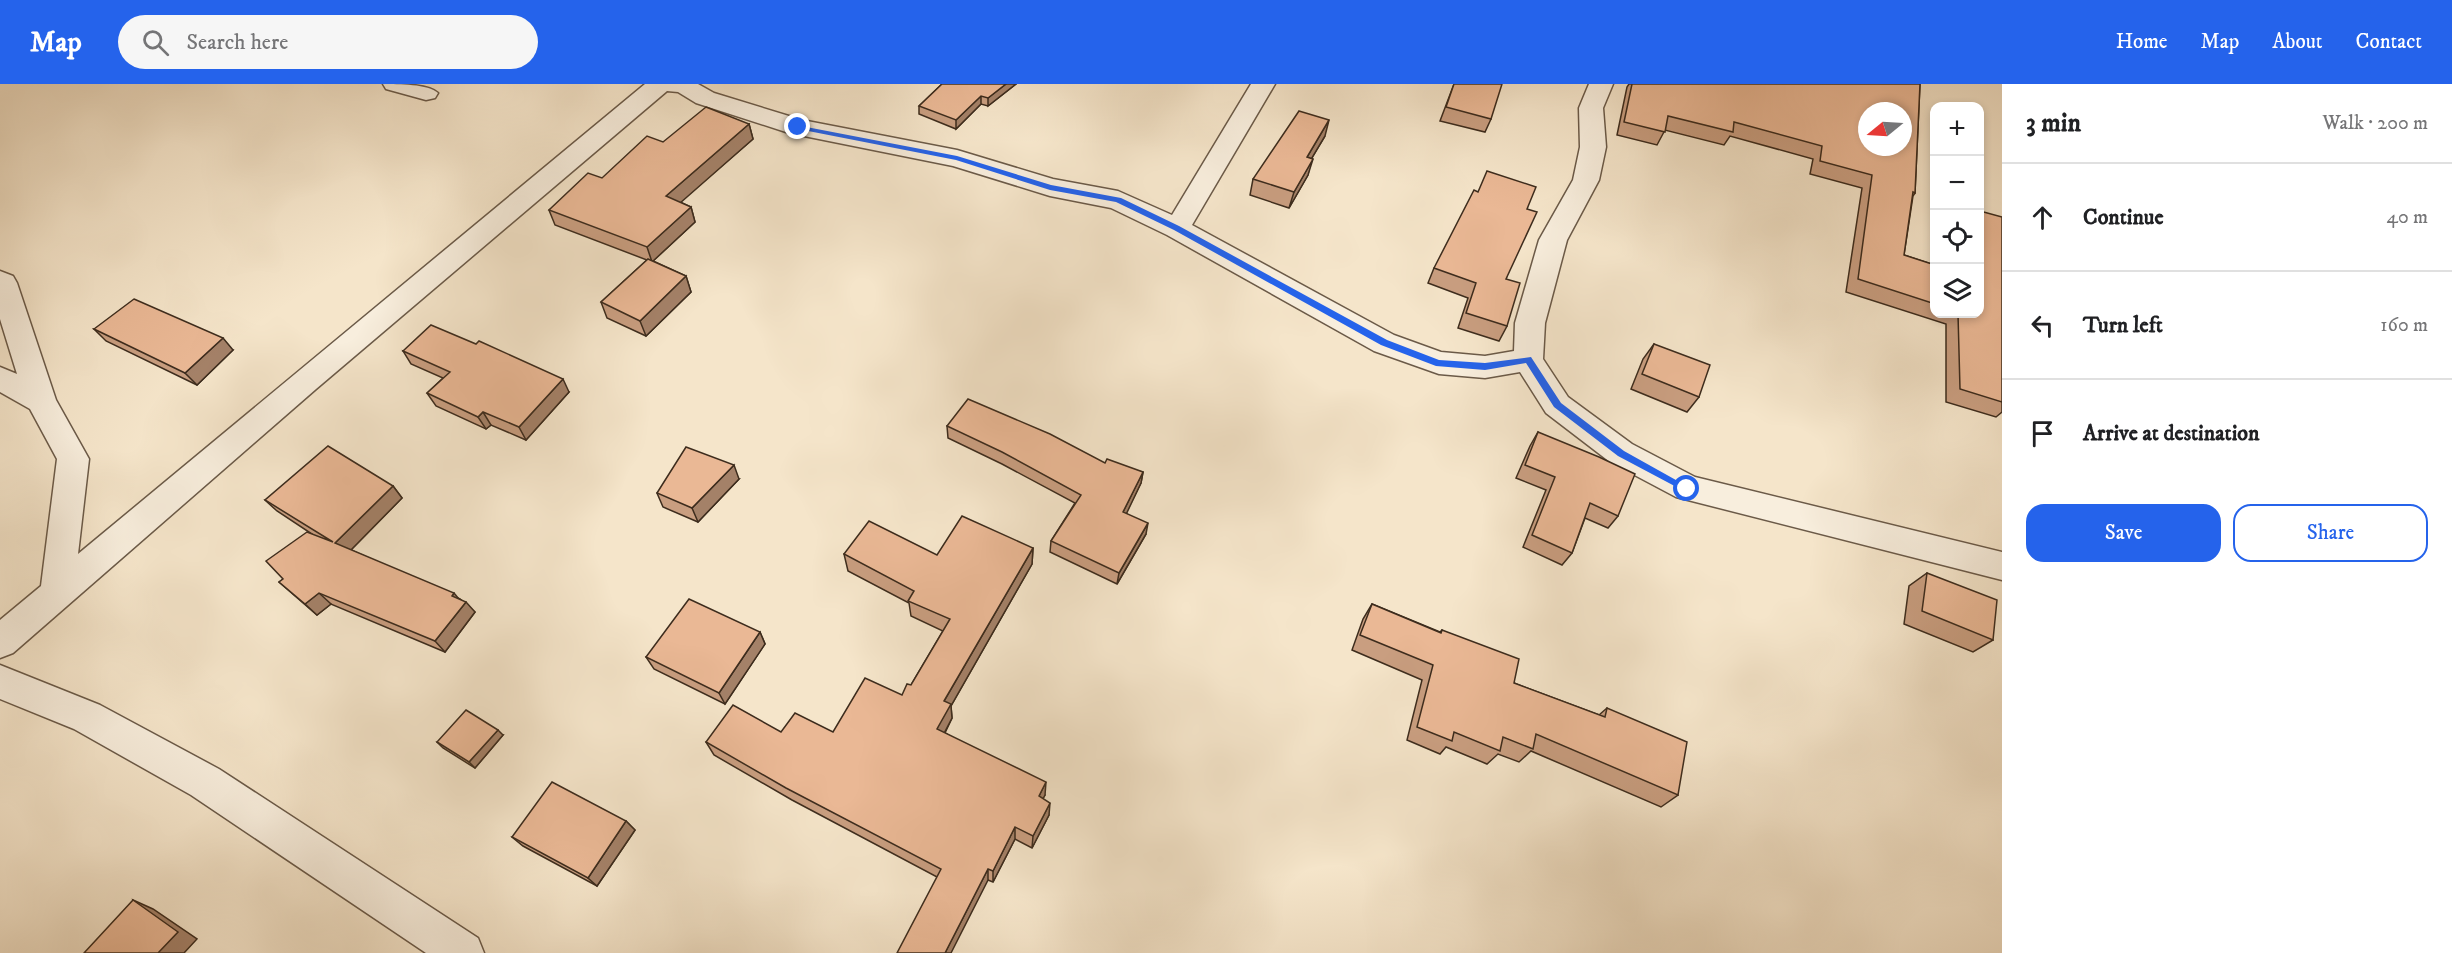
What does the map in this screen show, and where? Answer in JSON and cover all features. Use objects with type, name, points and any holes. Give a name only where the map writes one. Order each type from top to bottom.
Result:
[{"type":"street","points":[[395,84],[426,93]]},
{"type":"street","points":[[0,642],[660,84]]},
{"type":"street","points":[[670,84],[684,86],[705,98],[798,127],[957,158],[1050,187],[1118,200],[1177,228],[1384,343],[1439,363],[1485,367],[1528,360]]},
{"type":"street","points":[[1177,228],[1263,84]]},
{"type":"street","points":[[1601,84],[1591,108],[1593,147],[1586,180],[1553,240],[1530,322],[1528,360],[1557,405],[1621,453],[1687,489],[2002,566]]},
{"type":"street","points":[[0,281],[3,283],[41,400],[73,459],[57,593]]},
{"type":"street","points":[[0,378],[41,400]]},
{"type":"street","points":[[0,682],[87,717],[205,782],[463,953]]},
{"type":"building","points":[[942,84],[1006,84],[988,98],[981,96],[956,120],[919,106]]},
{"type":"building","points":[[1454,84],[1502,84],[1491,119],[1446,107]]},
{"type":"building","points":[[1632,84],[1920,84],[1915,193],[1913,192],[1904,255],[1930,263],[1930,302],[1858,279],[1872,175],[1820,161],[1822,146],[1734,122],[1733,132],[1668,116],[1665,132],[1624,122]]},
{"type":"building","points":[[706,107],[749,124],[666,196],[691,207],[647,247],[549,210],[588,173],[602,178],[647,136],[663,142]]},
{"type":"building","points":[[1299,111],[1329,120],[1307,157],[1313,159],[1294,192],[1253,179]]},
{"type":"building","points":[[1487,171],[1536,187],[1527,209],[1537,212],[1506,279],[1520,283],[1507,326],[1466,313],[1476,283],[1434,268],[1474,190],[1478,192]]},
{"type":"building","points":[[1984,212],[2002,217],[2002,402],[1960,389],[1958,318],[1984,318]]},
{"type":"building","points":[[648,259],[686,276],[640,321],[601,302]]},
{"type":"building","points":[[134,299],[223,338],[185,373],[94,329]]},
{"type":"building","points":[[431,325],[476,344],[479,341],[563,379],[519,427],[483,412],[478,417],[427,393],[450,372],[403,351]]},
{"type":"building","points":[[1654,344],[1710,365],[1699,397],[1642,374]]},
{"type":"building","points":[[968,399],[1050,434],[1105,463],[1107,459],[1143,472],[1123,512],[1148,523],[1119,573],[1051,541],[1081,495],[1002,452],[947,426]]},
{"type":"building","points":[[1538,432],[1635,474],[1618,516],[1590,503],[1572,553],[1532,535],[1555,477],[1525,465]]},
{"type":"building","points":[[328,446],[393,486],[335,543],[454,593],[452,596],[466,602],[435,641],[319,593],[305,604],[279,582],[283,579],[266,561],[307,532],[333,542],[265,500]]},
{"type":"building","points":[[686,447],[734,465],[692,508],[657,493]]},
{"type":"building","points":[[962,516],[1033,548],[944,701],[951,704],[937,729],[1046,782],[1039,796],[1050,803],[1033,836],[1015,827],[993,871],[988,869],[945,953],[897,953],[941,869],[786,788],[706,742],[733,705],[781,732],[795,713],[833,732],[865,678],[902,695],[907,684],[911,685],[950,619],[908,601],[914,591],[844,554],[869,521],[937,555]]},
{"type":"building","points":[[1927,573],[1997,600],[1993,640],[1922,611]]},
{"type":"building","points":[[689,599],[760,632],[719,693],[646,657]]},
{"type":"building","points":[[1372,604],[1441,633],[1442,630],[1519,659],[1514,683],[1605,717],[1607,708],[1687,742],[1678,795],[1536,734],[1533,749],[1503,737],[1500,751],[1454,732],[1452,741],[1417,727],[1433,665],[1360,635]]},
{"type":"building","points":[[466,710],[498,730],[469,762],[437,742]]},
{"type":"building","points":[[552,782],[626,821],[588,878],[512,837]]},
{"type":"building","points":[[133,900],[178,932],[158,953],[84,953]]},
{"type":"route","points":[[798,127],[957,158],[1050,187],[1118,200],[1177,228],[1384,343],[1439,363],[1485,367],[1528,360],[1557,405],[1621,453],[1687,489]]}]
